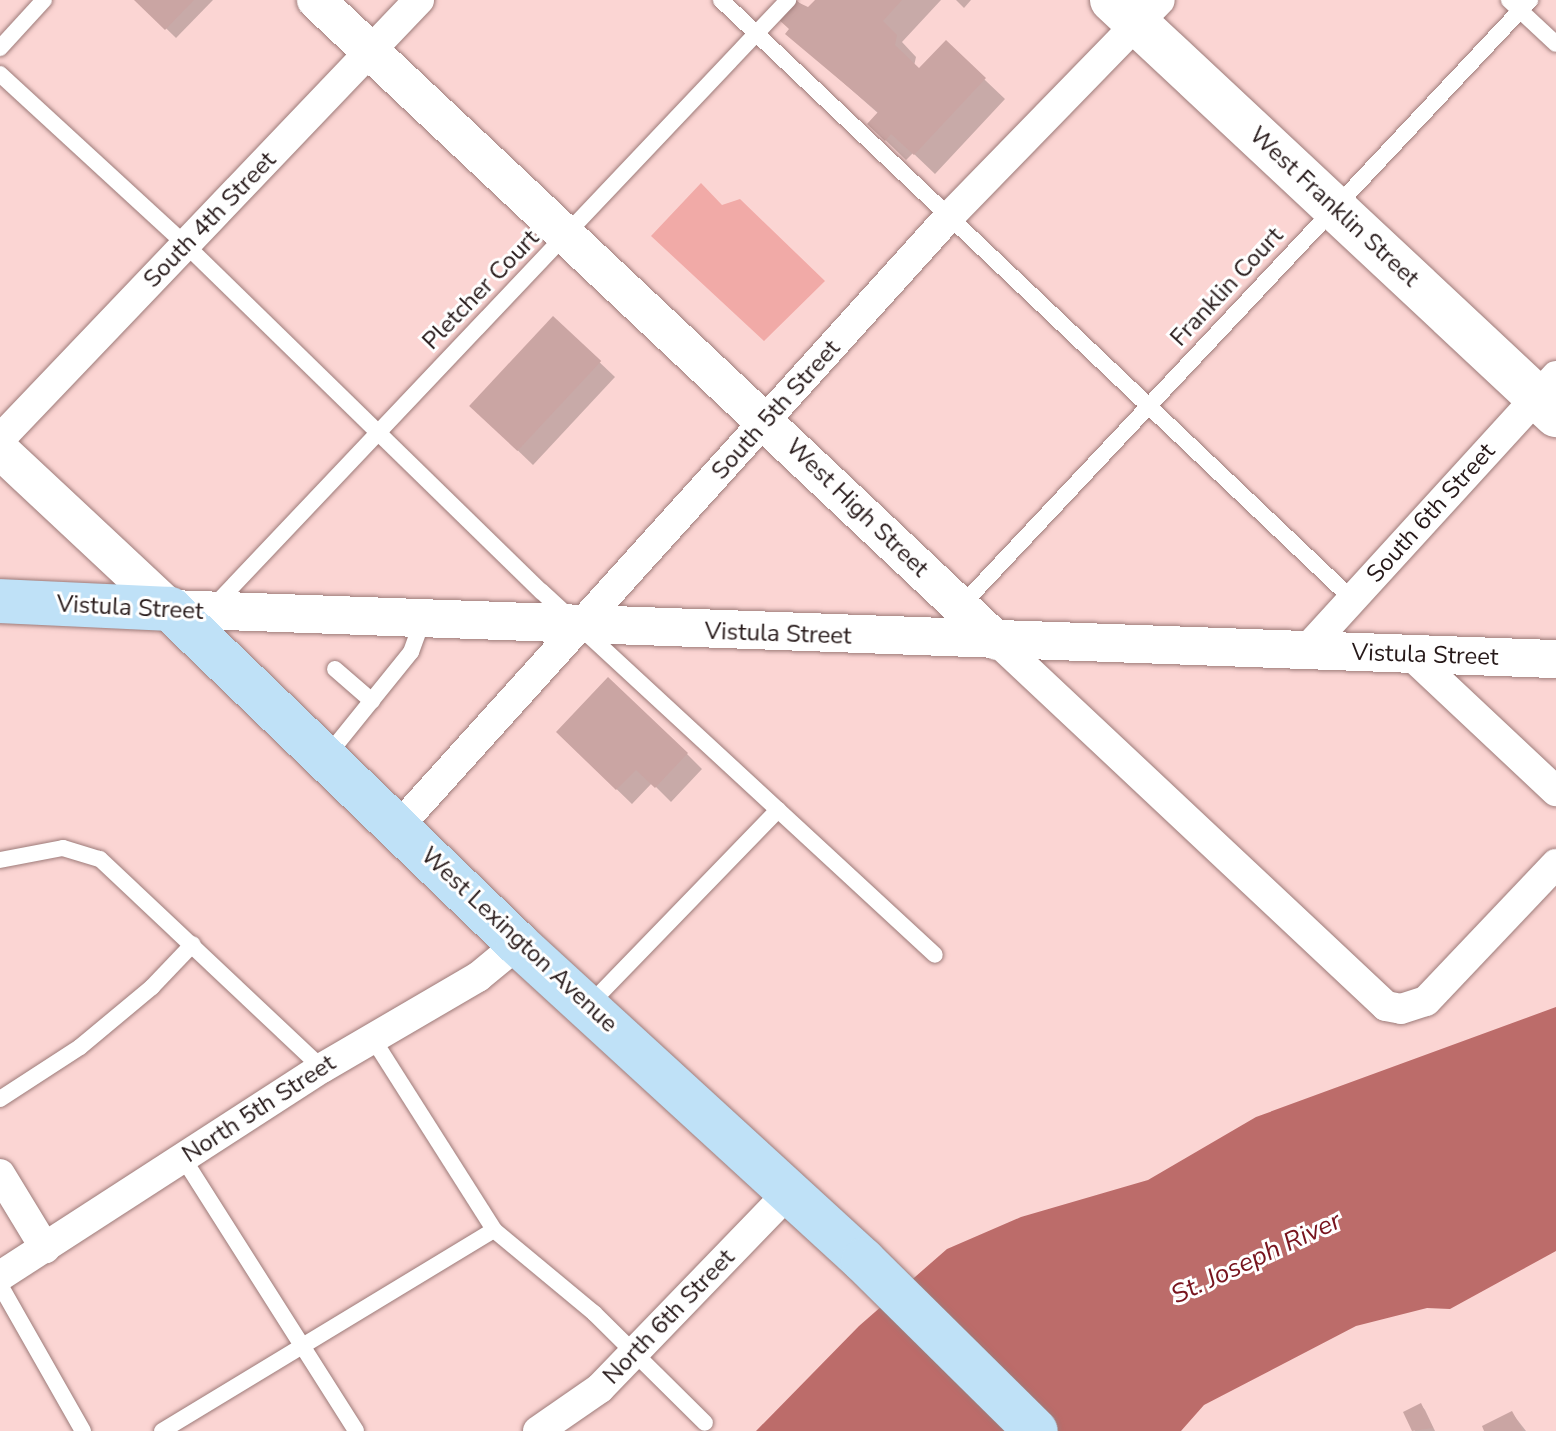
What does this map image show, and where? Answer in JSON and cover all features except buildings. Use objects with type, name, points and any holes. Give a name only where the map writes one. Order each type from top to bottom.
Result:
[{"type":"main road","name":"West Franklin Street","points":[[1136,8],[1335,207],[1550,396]]},
{"type":"main road","name":"Vistula Street","points":[[0,601],[190,611]]},
{"type":"main road","name":"West Lexington Avenue","points":[[190,611],[326,757],[518,944],[589,1005],[790,1191],[1036,1431]]},
{"type":"street","name":"West High Street","points":[[316,0],[1373,995],[1401,1009],[1426,1001],[1556,864]]},
{"type":"street","name":"South 4th Street","points":[[0,439],[419,0]]},
{"type":"street","name":"South 5th Street","points":[[398,827],[1136,8]]},
{"type":"street","name":"South 6th Street","points":[[1306,650],[1550,396]]},
{"type":"street","name":"West Lexington Avenue","points":[[0,450],[190,611]]},
{"type":"street","name":"Vistula Street","points":[[190,611],[1556,659]]},
{"type":"street","points":[[1411,655],[1556,791]]},
{"type":"street","name":"North 5th Street","points":[[0,1276],[322,1068],[494,966],[518,944]]},
{"type":"street","points":[[0,1174],[45,1248]]},
{"type":"street","name":"North 6th Street","points":[[538,1431],[600,1388],[790,1191]]},
{"type":"lane","points":[[0,48],[44,0]]},
{"type":"lane","points":[[721,0],[947,219],[1149,405],[1353,600]]},
{"type":"lane","name":"Pletcher Court","points":[[190,611],[380,432],[788,0]]},
{"type":"lane","points":[[1520,3],[1556,44]]},
{"type":"lane","name":"Franklin Court","points":[[960,607],[1335,207],[1520,3]]},
{"type":"lane","points":[[0,74],[186,245],[579,627],[935,955]]},
{"type":"lane","points":[[326,757],[411,652],[422,621]]},
{"type":"lane","points":[[335,669],[372,701]]},
{"type":"lane","points":[[589,1005],[778,810]]},
{"type":"lane","points":[[0,860],[63,848],[100,859],[322,1068]]},
{"type":"lane","points":[[0,1099],[80,1047],[152,987],[193,944]]},
{"type":"lane","points":[[373,1039],[455,1175],[494,1230],[635,1354],[705,1423]]},
{"type":"lane","points":[[183,1158],[356,1431]]},
{"type":"lane","points":[[162,1431],[300,1344],[494,1230]]},
{"type":"lane","points":[[0,1285],[83,1431]]},
{"type":"shaded area","points":[[701,183],[722,205],[740,199],[825,281],[764,341],[651,236]]},
{"type":"water","name":"St. Joseph River","points":[[1556,1007],[1556,1251],[1450,1309],[1427,1308],[1356,1326],[1204,1405],[1181,1431],[756,1431],[859,1326],[947,1249],[1021,1217],[1148,1180],[1256,1117]]}]
